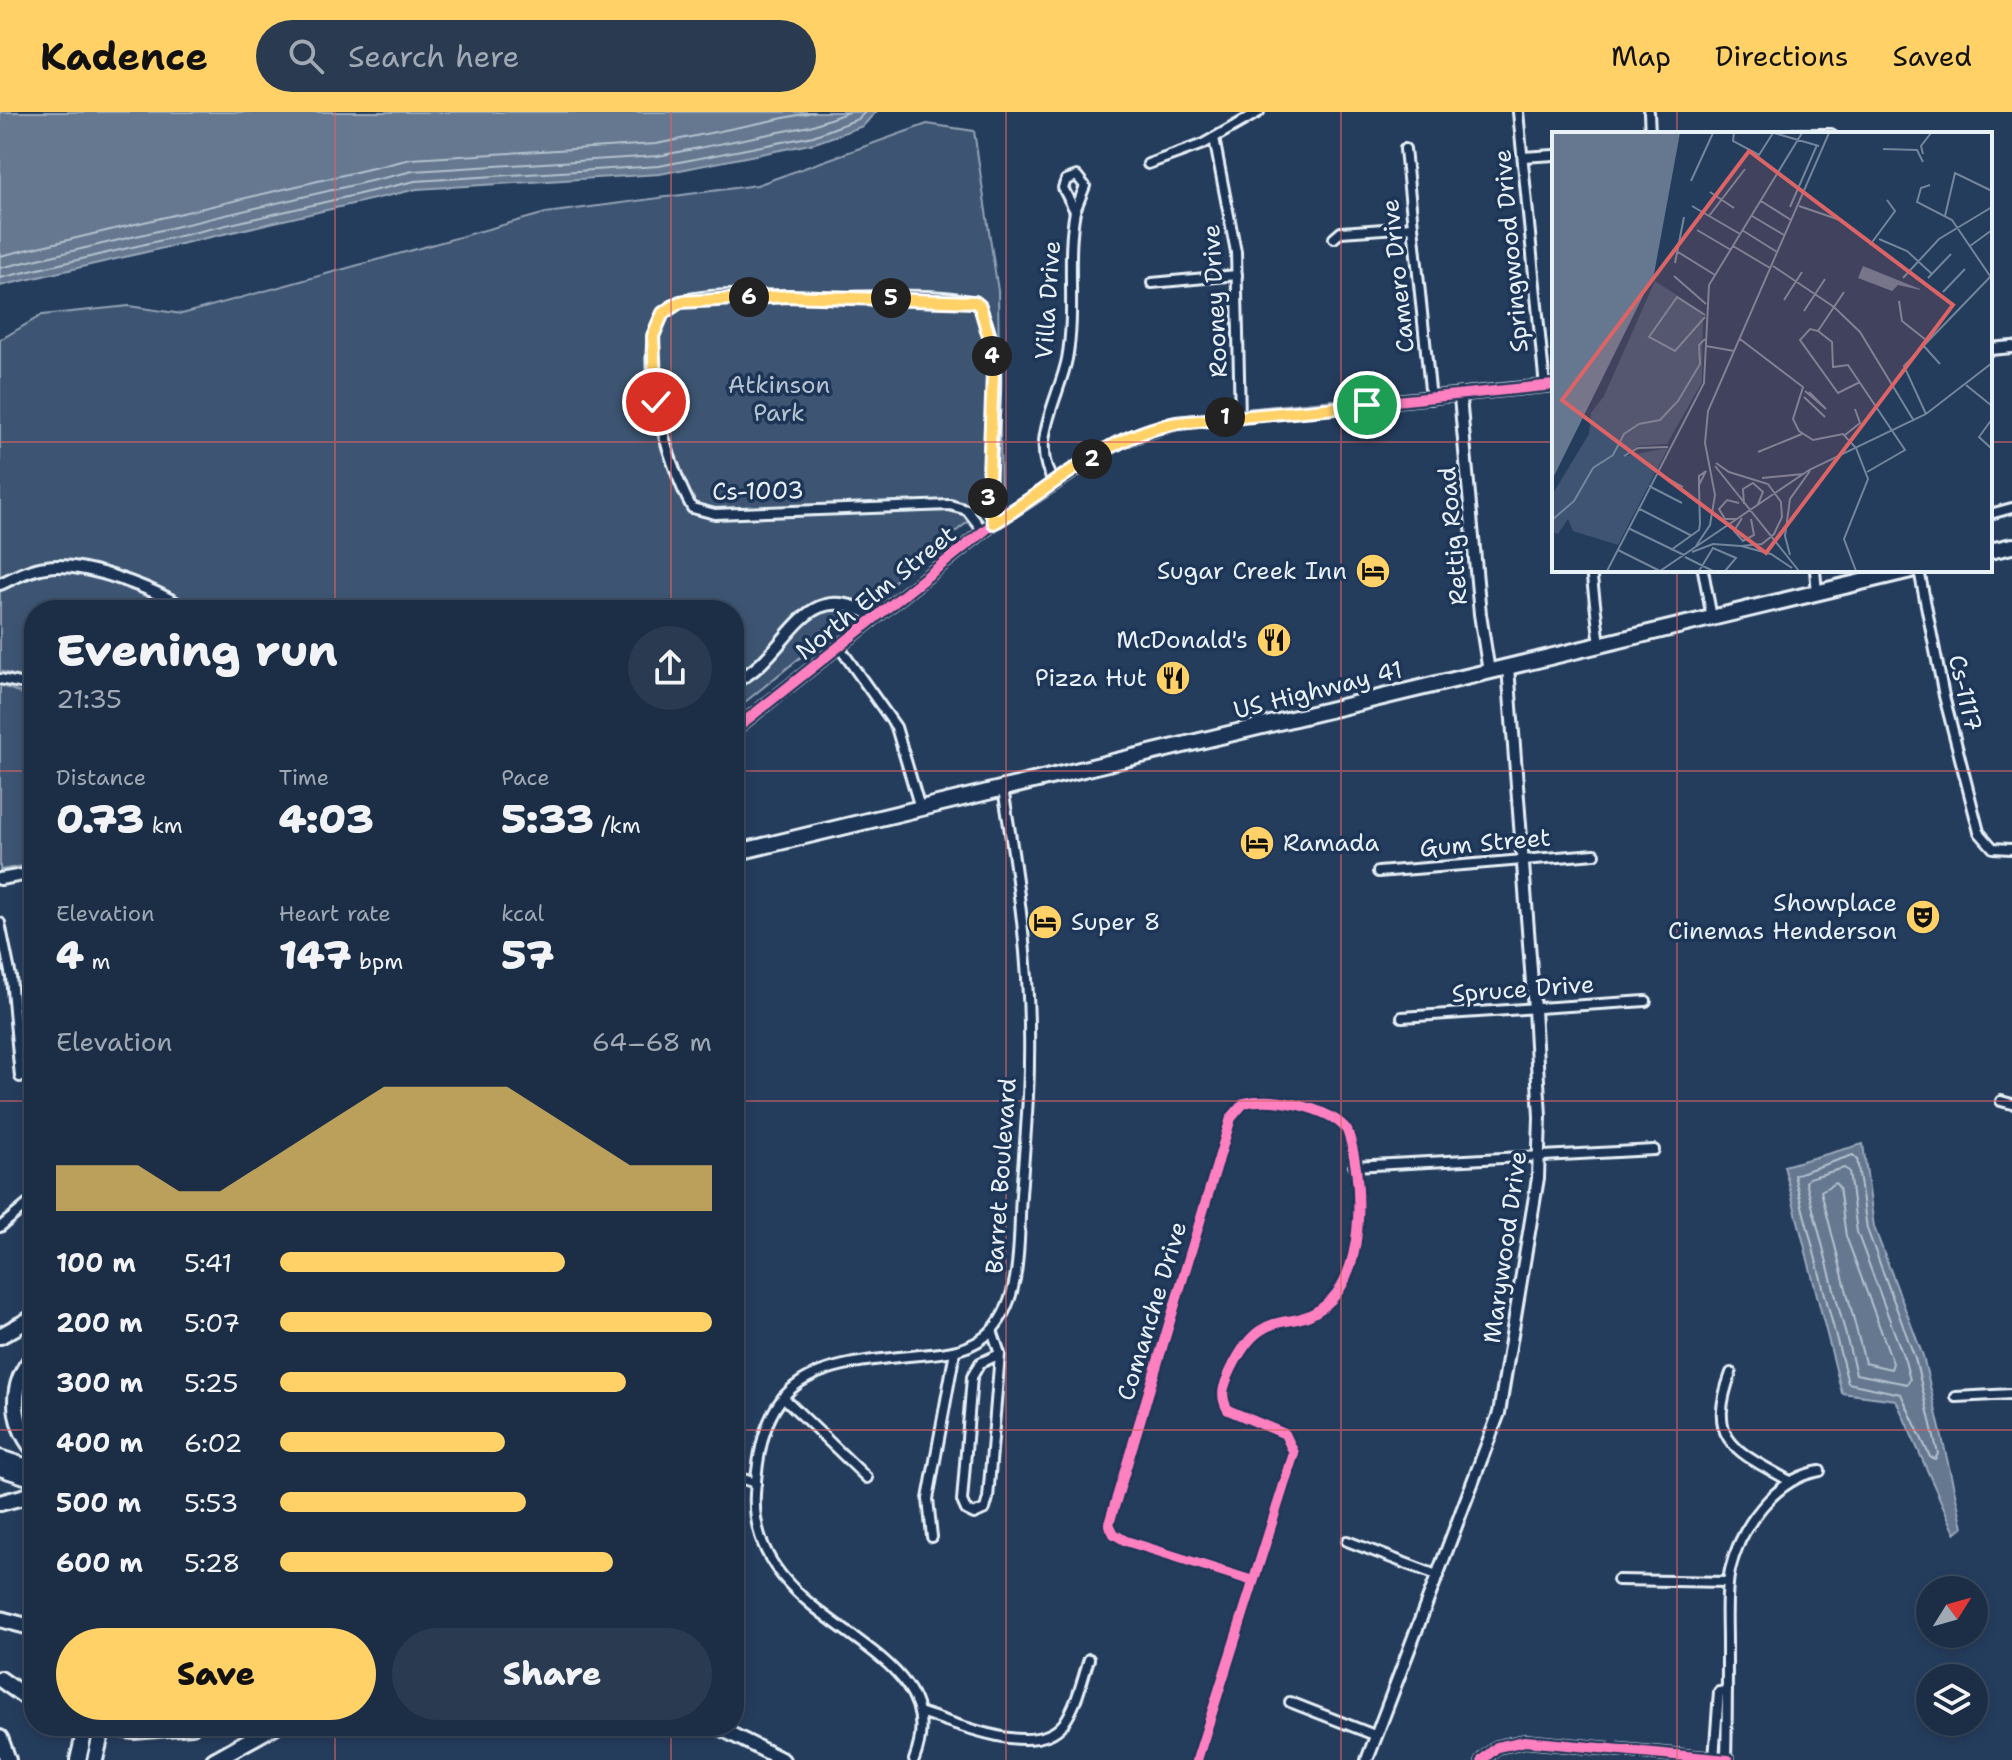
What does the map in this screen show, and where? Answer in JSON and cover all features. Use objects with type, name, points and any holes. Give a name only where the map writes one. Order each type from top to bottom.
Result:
[{"type":"highway","points":[[1992,551],[2012,546]]},
{"type":"highway","name":"US Highway 41","points":[[744,851],[1903,572]]},
{"type":"highway","points":[[0,1336],[24,1323]]},
{"type":"highway","points":[[24,1371],[15,1403],[24,1434]]},
{"type":"highway","points":[[0,1503],[24,1497]]},
{"type":"highway","points":[[0,1619],[24,1625]]},
{"type":"highway","points":[[0,1679],[24,1696]]},
{"type":"highway","points":[[78,1760],[84,1736]]},
{"type":"highway","points":[[95,1760],[100,1736]]},
{"type":"highway","points":[[214,1760],[257,1736]]},
{"type":"highway","points":[[0,1738],[8,1760]]},
{"type":"main road","points":[[0,1457],[24,1465]]},
{"type":"main road","points":[[0,1469],[24,1477]]},
{"type":"main road","points":[[735,1736],[783,1760]]},
{"type":"street","points":[[1148,164],[1214,138],[1259,112]]},
{"type":"street","name":"Springwood Drive","points":[[1518,112],[1550,386]]},
{"type":"street","points":[[1649,112],[1650,132]]},
{"type":"street","name":"Rooney Drive","points":[[1214,138],[1233,227],[1240,416]]},
{"type":"street","name":"Camero Drive","points":[[1405,149],[1431,399]]},
{"type":"street","points":[[1523,157],[1552,155]]},
{"type":"street","name":"Villa Drive","points":[[1055,483],[1045,467],[1047,426],[1067,358],[1075,211]]},
{"type":"street","points":[[1334,238],[1341,232],[1412,227]]},
{"type":"street","points":[[1152,283],[1237,275]]},
{"type":"street","name":"Cs-1003","points":[[984,532],[972,514],[950,505],[715,514],[692,508],[672,462],[656,402],[652,344],[663,313],[680,302],[710,298],[884,297],[977,304],[992,347],[988,499],[994,523]]},
{"type":"street","points":[[1992,349],[2012,347]]},
{"type":"street","name":"North Elm Street","points":[[744,722],[994,523],[1119,442],[1146,430],[1240,416],[1550,386]]},
{"type":"street","name":"Rettig Road","points":[[1460,397],[1480,614],[1489,672]]},
{"type":"street","points":[[1992,513],[2012,508]]},
{"type":"street","points":[[0,584],[40,568],[67,566],[155,593],[168,600]]},
{"type":"street","points":[[1591,572],[1600,645]]},
{"type":"street","points":[[1703,572],[1712,618]]},
{"type":"street","points":[[1815,572],[1817,593]]},
{"type":"street","name":"Cs-1117","points":[[1919,572],[1944,696],[1979,832],[1993,848],[2011,849]]},
{"type":"street","points":[[744,676],[762,664],[803,616],[817,607],[846,603],[875,617]]},
{"type":"street","points":[[840,648],[896,727],[920,808]]},
{"type":"street","name":"Marywood Drive","points":[[1367,1760],[1490,1443],[1506,1385],[1540,1156],[1534,1009],[1508,667]]},
{"type":"street","points":[[0,679],[24,684]]},
{"type":"street","name":"Barret Boulevard","points":[[992,1330],[1006,1308],[1016,1267],[1029,1063],[1029,1016],[1015,860],[1003,789]]},
{"type":"street","name":"Gum Street","points":[[1378,872],[1595,854]]},
{"type":"street","points":[[0,879],[24,875]]},
{"type":"street","points":[[0,923],[11,977],[20,1077]]},
{"type":"street","name":"Spruce Drive","points":[[1402,1017],[1646,1001]]},
{"type":"street","name":"Comanche Drive","points":[[1253,1581],[1116,1536],[1109,1524],[1111,1510],[1234,1112],[1244,1103],[1259,1101],[1329,1115],[1347,1130],[1354,1166]]},
{"type":"street","points":[[2001,1101],[2012,1104]]},
{"type":"street","points":[[1197,1760],[1293,1445],[1278,1430],[1228,1410],[1223,1401],[1224,1386],[1250,1337],[1273,1323],[1320,1309],[1347,1279],[1355,1259],[1358,1237],[1354,1166],[1654,1150]]},
{"type":"street","points":[[0,1227],[24,1207]]},
{"type":"street","points":[[914,1760],[920,1729],[919,1712],[910,1687],[895,1670],[777,1574],[758,1534],[756,1483],[763,1436],[783,1397],[800,1381],[822,1370],[955,1351],[973,1345],[992,1330],[1000,1354],[988,1498],[985,1509],[974,1514],[966,1510],[962,1501],[972,1377],[980,1363],[1000,1354]]},
{"type":"street","points":[[932,1537],[928,1499],[955,1351]]},
{"type":"street","points":[[1731,1373],[1720,1407],[1724,1430],[1745,1454],[1790,1481]]},
{"type":"street","points":[[1956,1397],[2012,1394]]},
{"type":"street","points":[[783,1397],[867,1478]]},
{"type":"street","points":[[1482,1760],[1505,1743],[1525,1741],[1727,1760],[1728,1582],[1736,1553],[1750,1526],[1790,1481],[1820,1471]]},
{"type":"street","points":[[744,1479],[756,1483]]},
{"type":"street","points":[[1347,1541],[1439,1576]]},
{"type":"street","points":[[1618,1580],[1728,1582]]},
{"type":"street","points":[[919,1712],[1015,1740],[1038,1741],[1058,1730],[1068,1717],[1089,1659]]},
{"type":"street","points":[[1714,1759],[1719,1692],[1727,1691]]},
{"type":"street","points":[[1290,1702],[1377,1736]]},
{"type":"green space","name":"Atkinson Park","points":[[927,124],[974,131],[998,291],[1001,495],[744,703],[744,600],[24,600],[24,678],[0,671],[0,340],[42,315],[129,306],[182,314],[546,213],[757,185]]},
{"type":"green space","points":[[0,685],[24,694],[24,866],[0,870]]},
{"type":"water","points":[[0,112],[876,112],[863,126],[815,143],[660,174],[417,189],[0,286]]},
{"type":"water","points":[[1863,1144],[1874,1227],[1923,1356],[1963,1527],[1955,1533],[1896,1400],[1842,1393],[1784,1166]]},
{"type":"cycle path","points":[[744,722],[994,523],[1119,442],[1177,423],[1552,385]]},
{"type":"cycle path","points":[[1197,1760],[1294,1453],[1285,1434],[1228,1410],[1223,1395],[1225,1385],[1243,1348],[1255,1334],[1267,1326],[1304,1317],[1331,1300],[1351,1265],[1356,1242],[1358,1193],[1347,1130],[1339,1122],[1314,1110],[1269,1101],[1244,1103],[1231,1118],[1109,1524],[1114,1534],[1126,1541],[1253,1581]]},
{"type":"cycle path","points":[[1482,1760],[1497,1747],[1525,1741],[1728,1760]]},
{"type":"place","name":"Sugar Creek Inn","points":[[1373,571]]},
{"type":"place","name":"McDonald's","points":[[1274,640]]},
{"type":"place","name":"Pizza Hut","points":[[1173,678]]},
{"type":"place","name":"Ramada","points":[[1257,843]]},
{"type":"place","name":"Showplace Cinemas Henderson","points":[[1923,917]]},
{"type":"place","name":"Super 8","points":[[1045,922]]},
{"type":"route","points":[[656,402],[653,336],[663,313],[680,302],[789,296],[975,302],[980,306],[992,347],[988,499],[994,523],[1119,442],[1161,425],[1367,405]]}]
